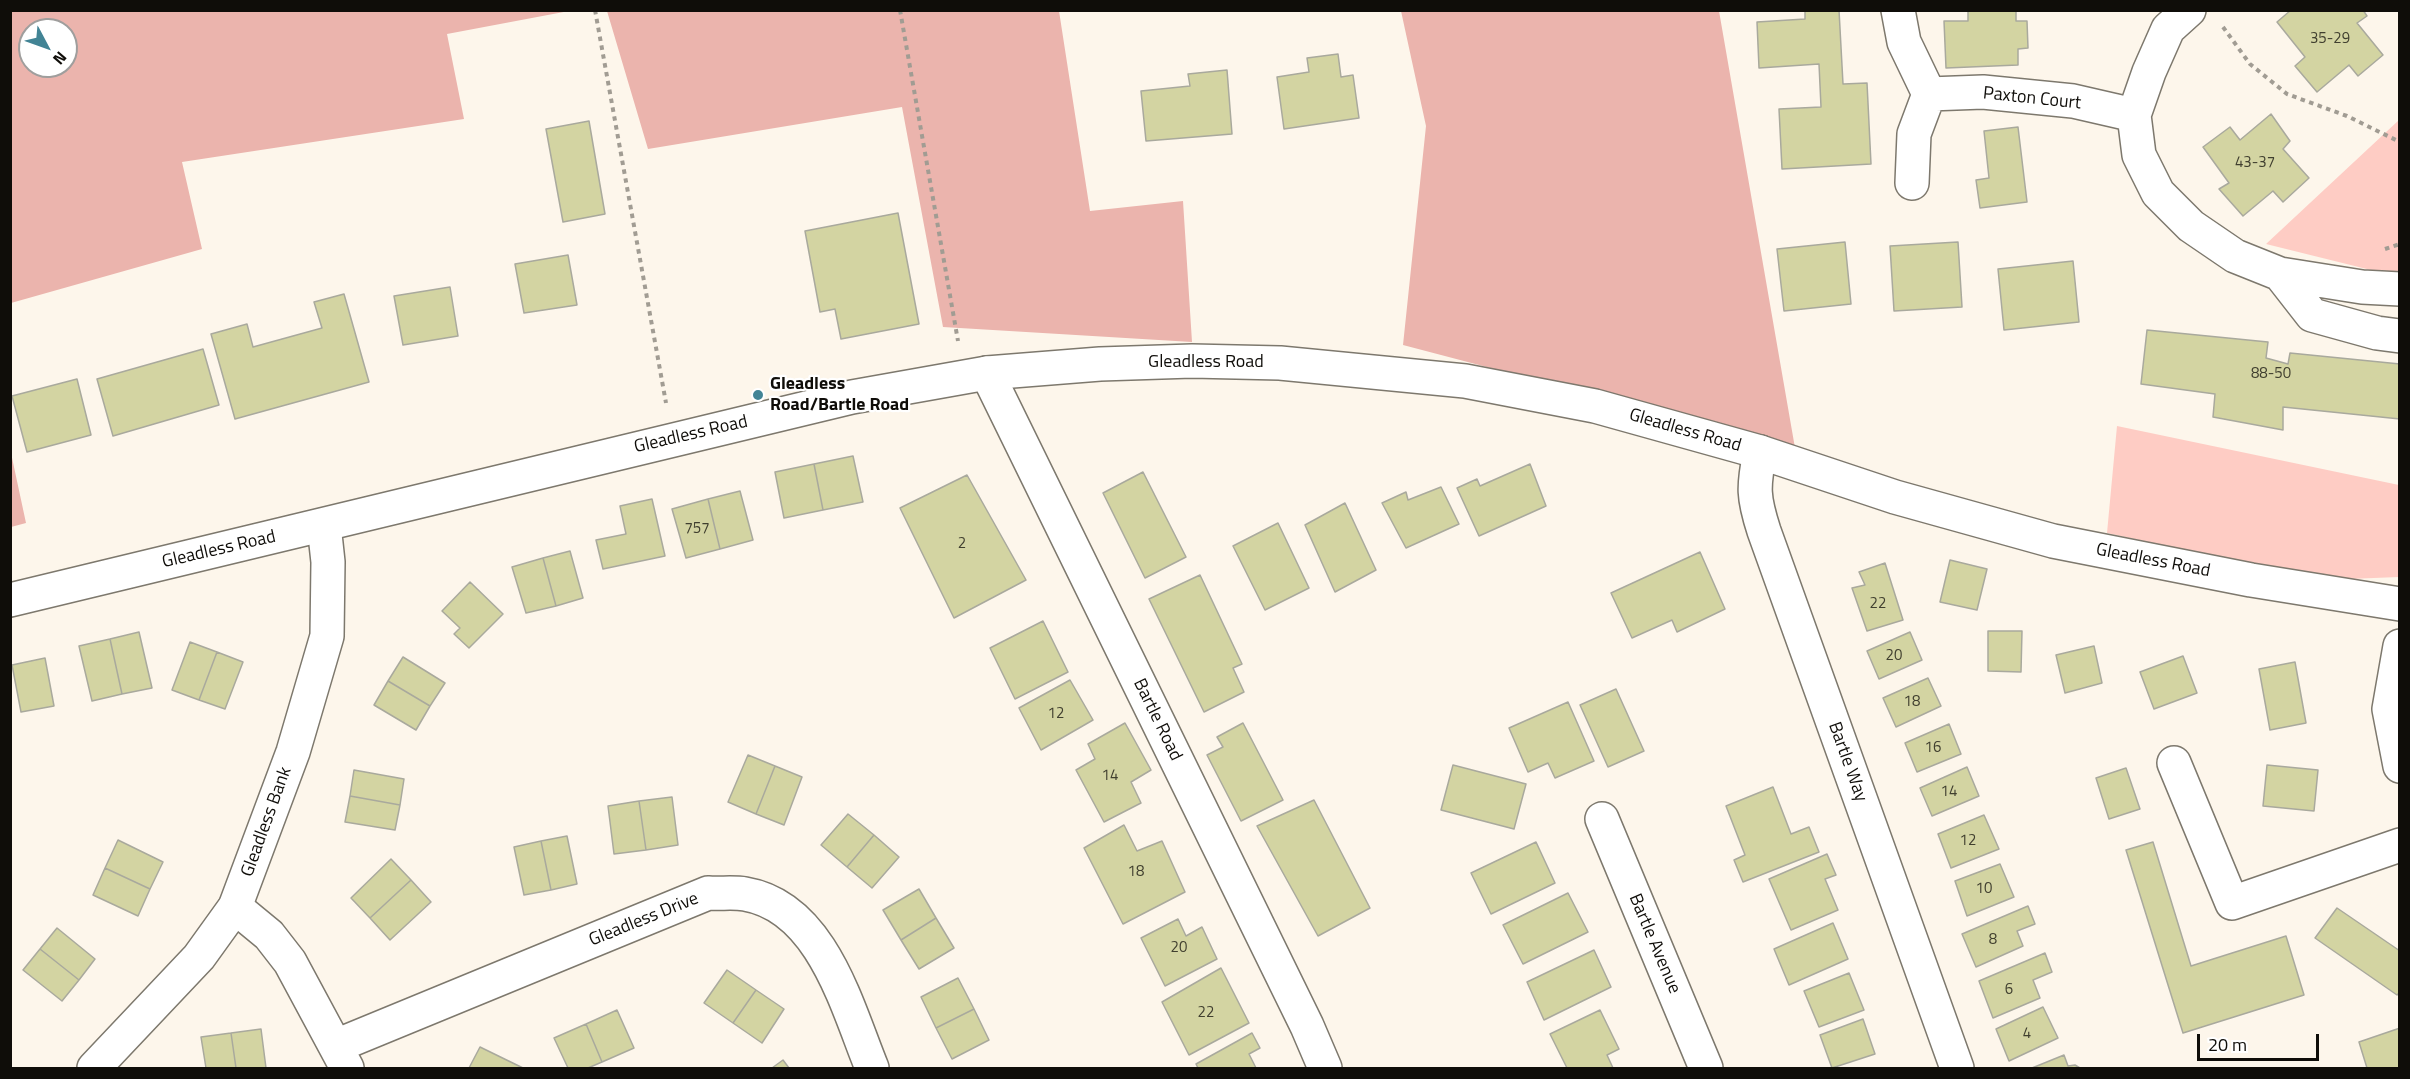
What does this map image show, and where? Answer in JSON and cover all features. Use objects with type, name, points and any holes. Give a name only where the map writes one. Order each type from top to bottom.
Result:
[{"type":"street","points":[[1898,10],[1904,42],[1929,94],[1914,134],[1911,183]]},
{"type":"street","points":[[2189,10],[2168,29],[2149,72],[2134,115],[2139,155],[2158,193],[2191,226],[2235,256],[2280,274],[2362,287],[2400,289]]},
{"type":"street","name":"Paxton Court","points":[[1929,94],[1983,92],[2062,100],[2134,115]]},
{"type":"street","points":[[2280,274],[2312,315],[2377,333],[2400,336]]},
{"type":"street","name":"Gleadless Road","points":[[10,600],[852,397],[976,375],[1100,364],[1192,361],[1280,363],[1442,379],[1595,406],[1760,452],[1895,497],[2053,541],[2251,580],[2400,604]]},
{"type":"street","name":"Bartle Road","points":[[976,375],[1307,1026],[1325,1068]]},
{"type":"street","name":"Bartle Way","points":[[1760,452],[1754,482],[1756,506],[1764,531],[1958,1068]]},
{"type":"street","name":"Gleadless Bank","points":[[94,1068],[198,957],[235,907],[293,752],[327,636],[328,562],[324,525]]},
{"type":"street","points":[[2400,646],[2389,709],[2400,766]]},
{"type":"street","points":[[2174,763],[2232,903],[2400,845]]},
{"type":"street","name":"Bartle Avenue","points":[[1602,819],[1706,1068]]},
{"type":"street","name":"Gleadless Drive","points":[[342,1057],[708,893],[746,894],[778,906],[804,928],[827,957],[872,1068]]},
{"type":"street","points":[[235,907],[269,935],[290,962],[342,1057]]},
{"type":"path","points":[[596,10],[672,439]]},
{"type":"path","points":[[900,10],[976,375]]},
{"type":"path","points":[[2220,23],[2250,64],[2288,94],[2347,116],[2400,142]]},
{"type":"shaded area","points":[[11,10],[569,10],[447,34],[464,119],[182,162],[202,249],[11,303]]},
{"type":"shaded area","points":[[607,11],[1059,11],[1090,211],[1183,201],[1192,342],[943,327],[902,107],[648,149]]},
{"type":"shaded area","points":[[1401,11],[1719,11],[1795,448],[1403,345],[1426,126]]},
{"type":"shaded area","points":[[2399,120],[2399,277],[2266,244]]},
{"type":"shaded area","points":[[2117,426],[2399,485],[2399,577],[2323,580],[2107,533]]},
{"type":"shaded area","points":[[11,453],[26,523],[10,527]]},
{"type":"building","points":[[1805,10],[1839,10],[1843,84],[1867,83],[1871,164],[1782,169],[1779,109],[1821,107],[1819,64],[1759,68],[1757,22],[1805,19]]},
{"type":"building","points":[[1968,10],[2016,10],[2016,21],[2027,21],[2028,48],[2018,49],[2018,65],[1946,68],[1944,21],[1968,21]]},
{"type":"building","points":[[2291,10],[2363,10],[2367,16],[2357,23],[2383,55],[2358,76],[2349,65],[2317,92],[2295,66],[2305,57],[2277,22]]},
{"type":"building","points":[[1338,54],[1341,77],[1353,75],[1359,118],[1284,129],[1277,77],[1309,72],[1307,58]]},
{"type":"building","points":[[1227,70],[1232,134],[1146,141],[1141,91],[1190,86],[1188,74]]},
{"type":"building","points":[[2271,114],[2290,141],[2283,149],[2309,178],[2283,202],[2273,191],[2243,216],[2219,189],[2229,183],[2203,147],[2230,127],[2240,140]]},
{"type":"building","points":[[589,121],[605,214],[563,222],[546,129]]},
{"type":"building","points":[[2018,127],[2027,202],[1980,208],[1976,180],[1989,178],[1984,131]]},
{"type":"building","points":[[898,213],[919,324],[841,339],[835,309],[820,312],[805,231]]},
{"type":"building","points":[[1845,242],[1851,304],[1784,311],[1777,249]]},
{"type":"building","points":[[1958,242],[1962,307],[1894,311],[1890,246]]},
{"type":"building","points":[[568,255],[577,305],[524,313],[515,264]]},
{"type":"building","points":[[2073,261],[2079,322],[2004,330],[1998,269]]},
{"type":"building","points":[[450,287],[458,336],[403,345],[394,296]]},
{"type":"building","points":[[344,294],[369,382],[235,419],[211,334],[247,324],[253,347],[322,328],[314,302]]},
{"type":"building","points":[[2147,330],[2268,342],[2266,358],[2288,364],[2290,353],[2400,364],[2400,419],[2283,407],[2283,430],[2213,417],[2215,394],[2141,384]]},
{"type":"building","points":[[203,349],[219,405],[113,436],[97,379]]},
{"type":"building","points":[[77,379],[91,435],[27,452],[12,396]]},
{"type":"building","points":[[853,456],[863,502],[823,510],[814,464]]},
{"type":"building","points":[[814,464],[823,510],[784,518],[775,472]]},
{"type":"building","points":[[1530,464],[1546,506],[1479,536],[1457,488],[1477,479],[1480,486]]},
{"type":"building","points":[[1143,472],[1186,557],[1145,578],[1103,493]]},
{"type":"building","points":[[967,475],[1026,580],[954,618],[900,508]]},
{"type":"building","points":[[1441,487],[1459,524],[1406,548],[1382,503],[1406,492],[1408,500]]},
{"type":"building","points":[[740,491],[753,540],[720,549],[708,499]]},
{"type":"building","points":[[652,499],[665,556],[603,569],[596,540],[626,534],[620,506]]},
{"type":"building","points":[[708,499],[720,549],[686,558],[672,509]]},
{"type":"building","points":[[1345,503],[1376,570],[1335,592],[1305,525]]},
{"type":"building","points":[[1278,523],[1309,588],[1265,610],[1233,546]]},
{"type":"building","points":[[570,551],[583,598],[556,606],[543,558]]},
{"type":"building","points":[[1700,552],[1725,609],[1677,632],[1672,620],[1632,638],[1611,593]]},
{"type":"building","points":[[543,558],[556,606],[526,613],[512,567]]},
{"type":"building","points":[[1950,560],[1987,569],[1977,610],[1940,602]]},
{"type":"building","points":[[1885,563],[1903,620],[1867,631],[1852,588],[1865,585],[1859,572]]},
{"type":"building","points":[[1200,575],[1242,664],[1233,668],[1244,692],[1204,712],[1149,599]]},
{"type":"building","points":[[470,582],[503,614],[469,648],[454,634],[460,628],[442,611]]},
{"type":"building","points":[[1043,621],[1068,672],[1015,699],[990,648]]},
{"type":"building","points":[[1988,631],[2022,631],[2021,672],[1988,671]]},
{"type":"building","points":[[139,632],[152,688],[122,694],[110,639]]},
{"type":"building","points":[[1910,632],[1922,660],[1879,679],[1867,651]]},
{"type":"building","points":[[110,639],[122,694],[92,701],[79,646]]},
{"type":"building","points":[[190,642],[217,652],[199,700],[172,690]]},
{"type":"building","points":[[2094,646],[2102,683],[2065,693],[2056,655]]},
{"type":"building","points":[[217,652],[243,662],[225,709],[199,700]]},
{"type":"building","points":[[2183,656],[2197,693],[2154,709],[2140,672]]},
{"type":"building","points":[[403,657],[445,683],[430,706],[388,681]]},
{"type":"building","points":[[45,658],[54,706],[21,712],[12,665]]},
{"type":"building","points":[[2295,662],[2306,723],[2270,730],[2259,669]]},
{"type":"building","points":[[1928,678],[1941,706],[1896,727],[1883,698]]},
{"type":"building","points":[[1070,680],[1093,720],[1041,750],[1019,708]]},
{"type":"building","points":[[388,681],[430,706],[416,730],[374,705]]},
{"type":"building","points":[[1616,689],[1644,751],[1608,767],[1580,705]]},
{"type":"building","points":[[1568,702],[1594,761],[1555,778],[1548,763],[1528,772],[1509,728]]},
{"type":"building","points":[[1125,723],[1151,770],[1131,782],[1141,803],[1104,822],[1076,770],[1095,759],[1088,744]]},
{"type":"building","points":[[1243,723],[1283,800],[1241,821],[1207,755],[1223,747],[1217,737]]},
{"type":"building","points":[[1949,724],[1961,754],[1917,772],[1905,743]]},
{"type":"building","points":[[748,755],[775,766],[756,814],[728,802]]},
{"type":"building","points":[[1453,765],[1526,784],[1514,829],[1441,810]]},
{"type":"building","points":[[2267,765],[2318,770],[2314,811],[2263,806]]},
{"type":"building","points":[[775,766],[802,777],[784,825],[756,814]]},
{"type":"building","points":[[1967,767],[1979,796],[1932,816],[1920,788]]},
{"type":"building","points":[[2126,768],[2140,809],[2109,819],[2096,778]]},
{"type":"building","points":[[354,770],[404,779],[400,805],[350,796]]},
{"type":"building","points":[[1773,787],[1791,834],[1809,827],[1819,852],[1743,882],[1734,860],[1745,855],[1726,806]]},
{"type":"building","points":[[350,796],[400,805],[395,830],[345,822]]},
{"type":"building","points":[[672,797],[678,845],[646,850],[639,801]]},
{"type":"building","points":[[1314,800],[1370,908],[1318,936],[1257,826]]},
{"type":"building","points":[[639,801],[646,850],[614,854],[608,806]]},
{"type":"building","points":[[848,814],[874,835],[847,867],[821,845]]},
{"type":"building","points":[[1984,815],[1999,849],[1951,868],[1938,834]]},
{"type":"building","points":[[1124,825],[1137,851],[1162,841],[1185,892],[1123,924],[1084,848]]},
{"type":"building","points":[[874,835],[899,857],[872,888],[847,867]]},
{"type":"building","points":[[567,836],[577,884],[551,890],[541,841]]},
{"type":"building","points":[[118,840],[163,862],[150,889],[105,868]]},
{"type":"building","points":[[541,841],[551,890],[524,895],[514,847]]},
{"type":"building","points":[[1536,842],[1555,883],[1491,914],[1471,873]]},
{"type":"building","points":[[2153,842],[2191,966],[2286,936],[2304,995],[2183,1033],[2126,850]]},
{"type":"building","points":[[1827,854],[1836,875],[1825,879],[1838,910],[1791,930],[1769,879]]},
{"type":"building","points":[[391,859],[411,880],[370,918],[351,898]]},
{"type":"building","points":[[2000,864],[2014,897],[1967,916],[1955,881]]},
{"type":"building","points":[[105,868],[150,889],[138,916],[93,895]]},
{"type":"building","points":[[411,880],[431,902],[390,940],[370,918]]},
{"type":"building","points":[[919,889],[936,918],[901,940],[883,910]]},
{"type":"building","points":[[1568,893],[1588,932],[1523,964],[1503,925]]},
{"type":"building","points":[[2028,906],[2035,924],[2017,931],[2023,946],[1976,967],[1962,934]]},
{"type":"building","points":[[2337,908],[2400,951],[2400,992],[2397,995],[2315,938]]},
{"type":"building","points":[[936,918],[954,948],[919,969],[901,940]]},
{"type":"building","points":[[1178,919],[1186,936],[1202,927],[1217,959],[1165,986],[1141,938]]},
{"type":"building","points":[[1833,923],[1848,959],[1789,985],[1774,949]]},
{"type":"building","points":[[57,928],[95,959],[79,980],[40,949]]},
{"type":"building","points":[[40,949],[79,980],[62,1001],[23,970]]},
{"type":"building","points":[[1594,950],[1611,987],[1544,1020],[1527,982]]},
{"type":"building","points":[[2045,953],[2052,972],[2033,980],[2040,998],[1993,1018],[1979,981]]},
{"type":"building","points":[[1221,968],[1249,1023],[1189,1055],[1162,1002]]},
{"type":"building","points":[[727,970],[756,990],[733,1023],[704,1003]]},
{"type":"building","points":[[1849,973],[1864,1010],[1819,1027],[1804,991]]},
{"type":"building","points":[[958,978],[974,1009],[936,1028],[921,997]]},
{"type":"building","points":[[756,990],[784,1009],[762,1043],[733,1023]]},
{"type":"building","points":[[2043,1007],[2058,1038],[2009,1061],[1996,1029]]},
{"type":"building","points":[[974,1009],[989,1040],[952,1059],[936,1028]]},
{"type":"building","points":[[617,1010],[634,1048],[602,1062],[586,1024]]},
{"type":"building","points":[[1600,1010],[1619,1049],[1607,1055],[1613,1068],[1567,1068],[1550,1034]]},
{"type":"building","points":[[1863,1019],[1875,1054],[1832,1068],[1820,1035]]},
{"type":"building","points":[[586,1024],[602,1062],[588,1068],[568,1068],[554,1038]]},
{"type":"building","points":[[2400,1028],[2400,1068],[2367,1068],[2359,1042]]},
{"type":"building","points":[[261,1029],[266,1068],[236,1068],[231,1033]]},
{"type":"building","points":[[231,1033],[236,1068],[206,1068],[201,1037]]},
{"type":"building","points":[[1252,1033],[1260,1048],[1249,1054],[1256,1068],[1198,1068],[1196,1064]]},
{"type":"building","points":[[480,1047],[523,1068],[469,1068]]},
{"type":"building","points":[[2064,1055],[2068,1066],[2075,1065],[2080,1068],[2032,1068]]},
{"type":"building","points":[[783,1060],[789,1068],[772,1068]]},
{"type":"place","name":"Gleadless Road/Bartle Road","points":[[758,395]]}]
